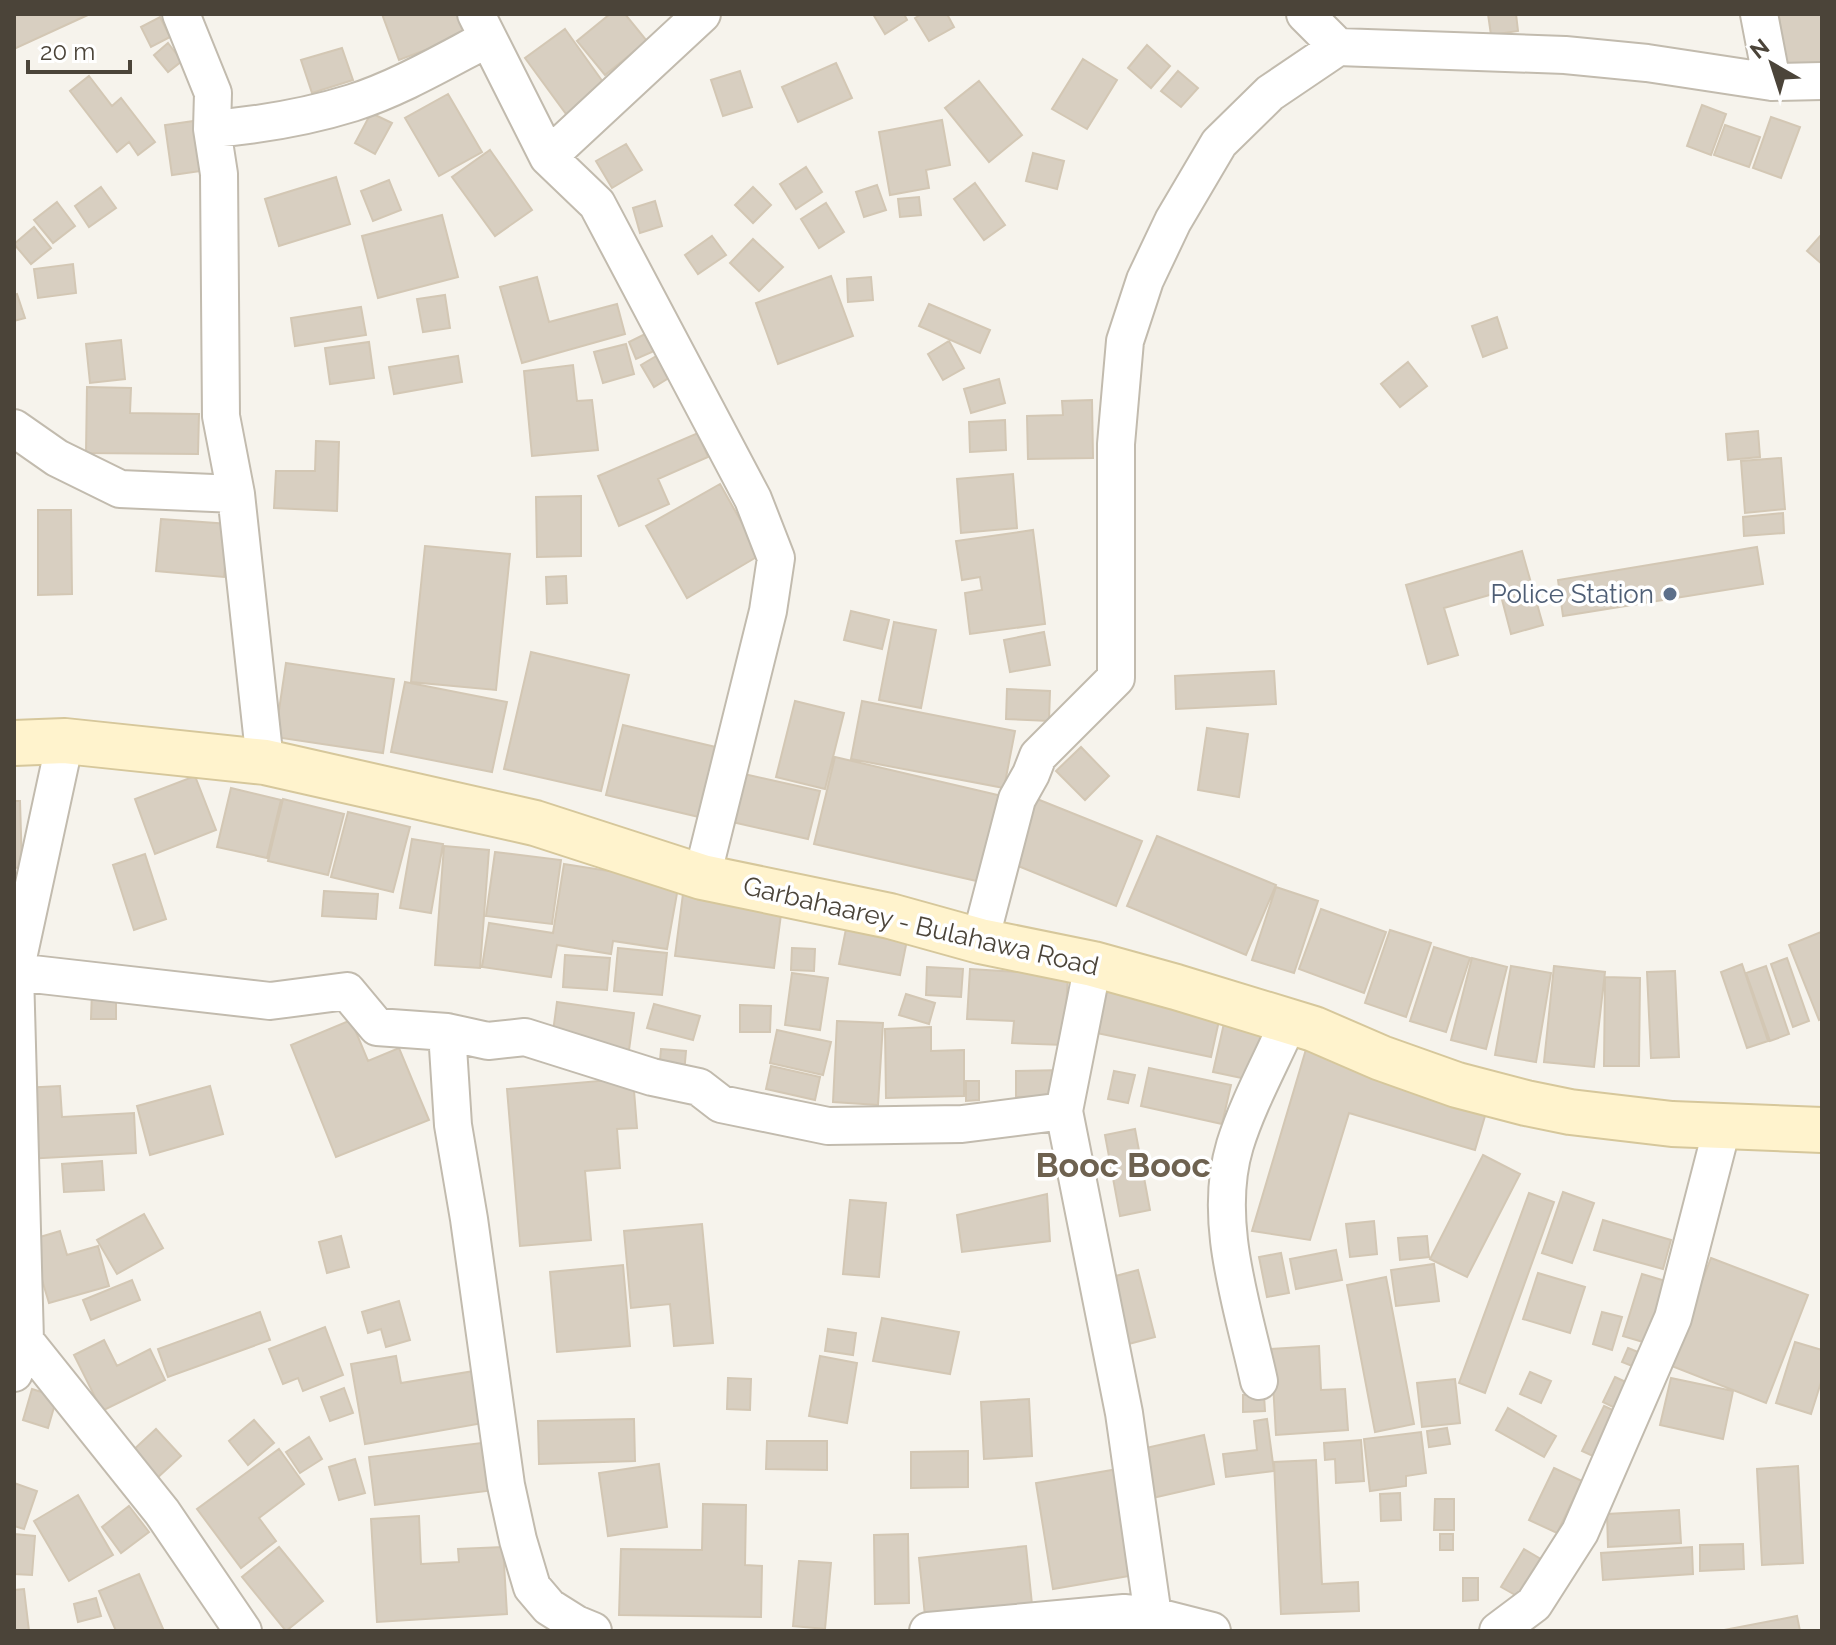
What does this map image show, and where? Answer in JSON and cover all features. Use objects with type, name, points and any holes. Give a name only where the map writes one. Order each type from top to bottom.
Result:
[{"type":"main road","name":"Garbahaarey - Bulahawa Road","points":[[14,743],[65,741],[265,762],[535,823],[702,877],[890,916],[980,941],[1093,964],[1289,1021],[1444,1081],[1526,1103],[1570,1112],[1722,1128],[1822,1130]]},
{"type":"street","points":[[181,14],[213,93],[212,129],[219,174],[221,416],[236,494],[265,762]]},
{"type":"street","points":[[548,157],[702,14]]},
{"type":"street","points":[[1305,14],[1338,47]]},
{"type":"street","points":[[1759,14],[1772,82]]},
{"type":"street","points":[[212,129],[258,125],[353,103],[412,79],[482,26],[548,157],[597,204],[753,499],[776,558],[768,611],[702,877]]},
{"type":"street","points":[[980,941],[1017,799],[1038,756],[1116,678],[1116,444],[1125,341],[1145,280],[1173,221],[1219,143],[1270,93],[1338,47],[1565,55],[1647,63],[1772,82],[1822,81]]},
{"type":"street","points":[[14,428],[57,458],[120,489],[236,494]]},
{"type":"street","points":[[65,741],[15,972],[18,1347],[162,1512],[243,1631]]},
{"type":"street","points":[[1093,964],[1064,1111],[1124,1413],[1153,1616]]},
{"type":"street","points":[[15,972],[270,1001],[347,991],[377,1027],[447,1032],[488,1041],[525,1037],[652,1077],[699,1087],[721,1104],[828,1126],[962,1124],[1064,1111]]},
{"type":"street","points":[[1259,1381],[1229,1245],[1228,1189],[1235,1146],[1289,1021]]},
{"type":"street","points":[[447,1032],[453,1125],[506,1485],[518,1540],[532,1587],[549,1607],[593,1631]]},
{"type":"street","points":[[1498,1631],[1534,1604],[1586,1517],[1673,1318],[1722,1128]]},
{"type":"street","points":[[928,1631],[1124,1613],[1153,1616],[1212,1631]]},
{"type":"building","points":[[14,14],[90,14],[14,49]]},
{"type":"building","points":[[382,14],[457,14],[465,35],[399,60]]},
{"type":"building","points":[[610,14],[625,14],[647,41],[605,75],[577,41]]},
{"type":"building","points":[[873,14],[904,14],[907,20],[885,34]]},
{"type":"building","points":[[922,14],[947,14],[954,27],[929,41],[915,18]]},
{"type":"building","points":[[1488,14],[1516,14],[1518,31],[1491,35]]},
{"type":"building","points":[[1822,14],[1822,63],[1785,67],[1779,15]]},
{"type":"building","points":[[160,17],[170,37],[151,47],[141,27]]},
{"type":"building","points":[[565,29],[608,89],[569,118],[525,58]]},
{"type":"building","points":[[168,43],[182,61],[168,72],[154,55]]},
{"type":"building","points":[[1147,45],[1170,66],[1151,88],[1128,68]]},
{"type":"building","points":[[342,48],[353,80],[312,93],[301,60]]},
{"type":"building","points":[[1083,59],[1117,80],[1087,129],[1052,109]]},
{"type":"building","points":[[836,63],[852,98],[798,122],[782,87]]},
{"type":"building","points":[[740,71],[752,107],[723,116],[711,80]]},
{"type":"building","points":[[1178,71],[1198,88],[1181,107],[1161,91]]},
{"type":"building","points":[[89,76],[112,106],[121,98],[155,142],[138,155],[129,142],[117,152],[70,91]]},
{"type":"building","points":[[979,81],[1022,135],[989,162],[945,108]]},
{"type":"building","points":[[448,94],[482,152],[439,176],[405,118]]},
{"type":"building","points":[[1702,105],[1726,114],[1711,155],[1687,146]]},
{"type":"building","points":[[371,113],[392,123],[375,154],[355,143]]},
{"type":"building","points":[[1771,117],[1800,127],[1781,178],[1753,168]]},
{"type":"building","points":[[942,120],[950,165],[926,170],[929,188],[890,195],[879,132]]},
{"type":"building","points":[[194,121],[201,171],[172,175],[165,125]]},
{"type":"building","points":[[1725,125],[1760,137],[1749,167],[1714,155]]},
{"type":"building","points":[[626,144],[642,170],[612,188],[596,161]]},
{"type":"building","points":[[490,150],[532,210],[495,236],[452,177]]},
{"type":"building","points":[[1033,153],[1064,161],[1057,189],[1026,181]]},
{"type":"building","points":[[806,167],[822,192],[796,209],[780,184]]},
{"type":"building","points":[[336,177],[350,224],[279,246],[265,199]]},
{"type":"building","points":[[389,180],[401,210],[373,221],[361,191]]},
{"type":"building","points":[[975,183],[1005,225],[984,240],[954,199]]},
{"type":"building","points":[[877,185],[886,210],[864,217],[856,192]]},
{"type":"building","points":[[101,187],[116,208],[89,227],[75,206]]},
{"type":"building","points":[[753,187],[771,205],[753,223],[735,205]]},
{"type":"building","points":[[919,197],[921,215],[900,217],[898,199]]},
{"type":"building","points":[[655,201],[662,226],[640,233],[633,208]]},
{"type":"building","points":[[57,202],[75,226],[53,243],[34,220]]},
{"type":"building","points":[[826,203],[844,232],[819,248],[801,219]]},
{"type":"building","points":[[442,215],[458,277],[378,298],[362,236]]},
{"type":"building","points":[[34,227],[51,248],[31,264],[14,244]]},
{"type":"building","points":[[1822,234],[1822,264],[1807,251]]},
{"type":"building","points":[[712,236],[726,255],[698,274],[685,255]]},
{"type":"building","points":[[753,239],[783,267],[759,291],[730,263]]},
{"type":"building","points":[[73,264],[76,293],[38,298],[34,269]]},
{"type":"building","points":[[831,276],[853,336],[778,364],[756,303]]},
{"type":"building","points":[[537,277],[549,322],[617,304],[625,334],[522,363],[500,287]]},
{"type":"building","points":[[871,277],[873,300],[848,302],[847,279]]},
{"type":"building","points":[[17,294],[25,318],[14,321],[14,295]]},
{"type":"building","points":[[445,295],[450,328],[423,332],[417,299]]},
{"type":"building","points":[[929,304],[990,330],[980,353],[919,326]]},
{"type":"building","points":[[361,307],[366,335],[295,346],[291,318]]},
{"type":"building","points":[[1497,317],[1507,348],[1483,357],[1472,326]]},
{"type":"building","points":[[653,330],[661,348],[636,359],[629,342]]},
{"type":"building","points":[[121,340],[125,379],[90,383],[86,344]]},
{"type":"building","points":[[949,341],[964,368],[943,380],[928,354]]},
{"type":"building","points":[[369,342],[374,378],[330,384],[325,348]]},
{"type":"building","points":[[626,344],[634,374],[603,383],[594,352]]},
{"type":"building","points":[[665,351],[677,373],[654,387],[641,365]]},
{"type":"building","points":[[458,356],[462,382],[394,394],[389,367]]},
{"type":"building","points":[[1408,362],[1427,386],[1400,407],[1381,384]]},
{"type":"building","points":[[573,365],[577,401],[592,400],[598,450],[532,456],[524,371]]},
{"type":"building","points":[[999,379],[1005,403],[971,413],[964,389]]},
{"type":"building","points":[[87,387],[131,388],[130,413],[199,414],[198,454],[86,453]]},
{"type":"building","points":[[1092,400],[1093,458],[1028,459],[1027,416],[1063,415],[1062,401]]},
{"type":"building","points":[[1005,420],[1006,450],[970,452],[969,422]]},
{"type":"building","points":[[1758,431],[1760,457],[1728,460],[1726,434]]},
{"type":"building","points":[[698,433],[708,457],[658,479],[669,504],[619,526],[598,476]]},
{"type":"building","points":[[316,441],[339,442],[337,511],[274,508],[276,471],[315,471]]},
{"type":"building","points":[[1781,458],[1785,509],[1745,513],[1741,461]]},
{"type":"building","points":[[1013,474],[1017,528],[961,533],[957,479]]},
{"type":"building","points":[[720,484],[760,555],[687,598],[646,526]]},
{"type":"building","points":[[581,496],[581,556],[537,557],[536,497]]},
{"type":"building","points":[[38,510],[71,510],[72,594],[38,595]]},
{"type":"building","points":[[1783,513],[1784,533],[1744,536],[1743,517]]},
{"type":"building","points":[[161,519],[229,524],[224,577],[156,571]]},
{"type":"building","points":[[1033,530],[1045,624],[970,634],[965,593],[982,590],[980,577],[962,580],[956,541]]},
{"type":"building","points":[[425,546],[510,554],[496,690],[411,682]]},
{"type":"building","points":[[1757,547],[1763,584],[1563,616],[1558,580]]},
{"type":"building","points":[[1522,551],[1543,625],[1511,634],[1500,592],[1444,608],[1458,655],[1428,664],[1406,585]]},
{"type":"building","points":[[566,576],[567,603],[547,604],[546,577]]},
{"type":"building","points":[[851,611],[889,620],[882,649],[844,640]]},
{"type":"building","points":[[894,622],[936,630],[921,708],[879,700]]},
{"type":"building","points":[[1044,632],[1050,665],[1010,672],[1004,640]]},
{"type":"building","points":[[531,652],[629,675],[601,791],[504,769]]},
{"type":"building","points":[[286,663],[394,679],[383,753],[275,737]]},
{"type":"building","points":[[1274,671],[1276,704],[1176,709],[1175,676]]},
{"type":"building","points":[[405,682],[507,702],[492,772],[391,752]]},
{"type":"building","points":[[1007,689],[1050,691],[1049,721],[1006,719]]},
{"type":"building","points":[[795,701],[844,713],[825,789],[776,777]]},
{"type":"building","points":[[862,701],[1015,731],[1004,788],[851,759]]},
{"type":"building","points":[[623,725],[720,748],[703,818],[606,795]]},
{"type":"building","points":[[1207,728],[1248,734],[1239,797],[1198,790]]},
{"type":"building","points":[[1081,747],[1109,776],[1085,800],[1056,771]]},
{"type":"building","points":[[835,757],[1002,796],[981,882],[814,844]]},
{"type":"building","points":[[744,774],[820,791],[808,839],[732,822]]},
{"type":"building","points":[[195,776],[216,830],[155,854],[135,799]]},
{"type":"building","points":[[231,788],[281,800],[267,858],[217,847]]},
{"type":"building","points":[[283,799],[344,814],[328,875],[268,861]]},
{"type":"building","points":[[1037,799],[1142,841],[1116,906],[1011,863]]},
{"type":"building","points":[[14,801],[20,801],[22,867],[14,868]]},
{"type":"building","points":[[348,812],[410,827],[393,892],[331,877]]},
{"type":"building","points":[[1157,836],[1276,885],[1246,955],[1127,906]]},
{"type":"building","points":[[412,839],[443,844],[431,913],[400,908]]},
{"type":"building","points":[[444,846],[489,850],[480,968],[435,965]]},
{"type":"building","points":[[495,852],[561,860],[552,924],[486,916]]},
{"type":"building","points":[[145,854],[166,919],[134,930],[113,865]]},
{"type":"building","points":[[564,864],[679,882],[667,949],[613,941],[611,954],[557,945],[551,977],[482,967],[489,923],[553,933]]},
{"type":"building","points":[[684,886],[783,899],[774,968],[675,956]]},
{"type":"building","points":[[1276,887],[1318,901],[1294,973],[1252,960]]},
{"type":"building","points":[[324,891],[378,894],[376,919],[322,916]]},
{"type":"building","points":[[1321,909],[1386,932],[1364,993],[1299,969]]},
{"type":"building","points":[[846,929],[907,940],[900,975],[839,964]]},
{"type":"building","points":[[1390,930],[1431,943],[1406,1017],[1365,1003]]},
{"type":"building","points":[[1821,932],[1822,1018],[1819,1020],[1789,945]]},
{"type":"building","points":[[1434,947],[1470,958],[1446,1032],[1410,1021]]},
{"type":"building","points":[[618,948],[667,953],[662,995],[614,991]]},
{"type":"building","points":[[792,948],[815,949],[814,971],[791,970]]},
{"type":"building","points":[[565,955],[610,958],[607,990],[563,987]]},
{"type":"building","points":[[1472,958],[1507,967],[1486,1049],[1451,1040]]},
{"type":"building","points":[[1787,958],[1809,1021],[1793,1027],[1771,964]]},
{"type":"building","points":[[1742,964],[1768,1041],[1747,1048],[1721,972]]},
{"type":"building","points":[[1511,966],[1551,973],[1536,1062],[1495,1055]]},
{"type":"building","points":[[1554,966],[1605,972],[1594,1067],[1544,1062]]},
{"type":"building","points":[[1766,966],[1789,1034],[1770,1041],[1746,973]]},
{"type":"building","points":[[927,967],[963,969],[961,997],[926,995]]},
{"type":"building","points":[[970,969],[1068,975],[1064,1045],[1012,1043],[1014,1021],[967,1019]]},
{"type":"building","points":[[1675,971],[1679,1057],[1651,1058],[1647,972]]},
{"type":"building","points":[[792,973],[828,978],[820,1030],[785,1025]]},
{"type":"building","points":[[1605,977],[1640,978],[1639,1066],[1604,1066]]},
{"type":"building","points":[[1104,981],[1222,1007],[1211,1057],[1092,1032]]},
{"type":"building","points":[[92,991],[116,992],[116,1019],[91,1019]]},
{"type":"building","points":[[906,994],[935,1003],[929,1024],[899,1015]]},
{"type":"building","points":[[557,1002],[634,1013],[629,1050],[552,1039]]},
{"type":"building","points":[[654,1004],[700,1016],[693,1040],[647,1028]]},
{"type":"building","points":[[740,1005],[771,1006],[770,1032],[740,1032]]},
{"type":"building","points":[[1227,1010],[1270,1019],[1256,1081],[1213,1072]]},
{"type":"building","points":[[351,1020],[368,1061],[399,1048],[429,1120],[336,1157],[291,1045]]},
{"type":"building","points":[[837,1021],[883,1023],[878,1105],[833,1102]]},
{"type":"building","points":[[931,1027],[931,1051],[964,1050],[964,1096],[886,1098],[885,1029]]},
{"type":"building","points":[[777,1030],[831,1042],[823,1075],[770,1063]]},
{"type":"building","points":[[1307,1046],[1490,1099],[1475,1150],[1349,1113],[1310,1240],[1252,1231]]},
{"type":"building","points":[[661,1049],[686,1051],[684,1074],[659,1072]]},
{"type":"building","points":[[771,1066],[820,1077],[815,1100],[766,1089]]},
{"type":"building","points":[[1149,1068],[1231,1085],[1222,1124],[1141,1106]]},
{"type":"building","points":[[1064,1070],[1064,1096],[1016,1097],[1016,1071]]},
{"type":"building","points":[[1114,1071],[1135,1075],[1128,1103],[1108,1099]]},
{"type":"building","points":[[633,1078],[637,1128],[617,1129],[620,1168],[585,1171],[591,1240],[520,1246],[507,1089]]},
{"type":"building","points":[[966,1081],[979,1081],[979,1100],[966,1101]]},
{"type":"building","points":[[60,1086],[62,1117],[134,1113],[136,1153],[25,1159],[22,1088]]},
{"type":"building","points":[[210,1086],[223,1134],[150,1155],[137,1106]]},
{"type":"building","points":[[1135,1129],[1150,1210],[1120,1216],[1105,1135]]},
{"type":"building","points":[[1483,1155],[1520,1174],[1467,1277],[1430,1259]]},
{"type":"building","points":[[102,1161],[104,1190],[64,1192],[62,1164]]},
{"type":"building","points":[[1563,1192],[1594,1203],[1572,1263],[1542,1253]]},
{"type":"building","points":[[1529,1193],[1554,1202],[1485,1393],[1459,1383]]},
{"type":"building","points":[[1047,1194],[1050,1241],[962,1252],[957,1215]]},
{"type":"building","points":[[850,1200],[886,1203],[879,1277],[843,1274]]},
{"type":"building","points":[[144,1214],[163,1248],[117,1274],[97,1240]]},
{"type":"building","points":[[1603,1220],[1671,1240],[1663,1269],[1594,1250]]},
{"type":"building","points":[[1374,1221],[1377,1254],[1350,1257],[1346,1224]]},
{"type":"building","points":[[702,1224],[713,1343],[674,1346],[670,1304],[631,1308],[624,1231]]},
{"type":"building","points":[[60,1231],[67,1255],[98,1246],[109,1286],[49,1303],[30,1240]]},
{"type":"building","points":[[341,1236],[349,1267],[327,1273],[319,1242]]},
{"type":"building","points":[[1427,1236],[1429,1257],[1400,1260],[1398,1238]]},
{"type":"building","points":[[1336,1250],[1342,1280],[1296,1289],[1290,1259]]},
{"type":"building","points":[[1281,1253],[1289,1293],[1267,1297],[1259,1257]]},
{"type":"building","points":[[1711,1258],[1808,1295],[1766,1403],[1669,1365]]},
{"type":"building","points":[[1434,1264],[1439,1301],[1396,1306],[1391,1270]]},
{"type":"building","points":[[623,1265],[630,1346],[557,1352],[550,1272]]},
{"type":"building","points":[[1138,1270],[1155,1337],[1125,1345],[1108,1278]]},
{"type":"building","points":[[1538,1273],[1585,1287],[1570,1333],[1523,1319]]},
{"type":"building","points":[[1642,1274],[1672,1283],[1653,1345],[1623,1336]]},
{"type":"building","points":[[1386,1277],[1414,1424],[1375,1432],[1347,1285]]},
{"type":"building","points":[[132,1280],[140,1300],[91,1320],[83,1300]]},
{"type":"building","points":[[399,1301],[410,1340],[386,1347],[381,1329],[368,1333],[362,1312]]},
{"type":"building","points":[[260,1312],[270,1340],[168,1377],[158,1349]]},
{"type":"building","points":[[1602,1312],[1622,1317],[1612,1350],[1593,1344]]},
{"type":"building","points":[[882,1318],[959,1332],[950,1374],[873,1361]]},
{"type":"building","points":[[325,1327],[343,1375],[303,1391],[298,1378],[283,1384],[269,1349]]},
{"type":"building","points":[[828,1329],[856,1333],[853,1355],[825,1351]]},
{"type":"building","points":[[104,1340],[117,1366],[150,1349],[165,1380],[102,1411],[74,1355]]},
{"type":"building","points":[[1795,1342],[1822,1350],[1822,1379],[1811,1414],[1776,1403]]},
{"type":"building","points":[[1319,1346],[1321,1390],[1345,1389],[1348,1430],[1276,1435],[1271,1349]]},
{"type":"building","points":[[1628,1348],[1653,1358],[1647,1372],[1622,1362]]},
{"type":"building","points":[[396,1356],[401,1383],[474,1371],[483,1423],[365,1444],[351,1364]]},
{"type":"building","points":[[820,1356],[857,1363],[847,1423],[809,1416]]},
{"type":"building","points":[[1530,1372],[1551,1381],[1541,1403],[1520,1394]]},
{"type":"building","points":[[1615,1377],[1628,1383],[1615,1408],[1603,1402]]},
{"type":"building","points":[[728,1378],[751,1379],[750,1410],[727,1409]]},
{"type":"building","points":[[1671,1378],[1733,1391],[1723,1439],[1660,1425]]},
{"type":"building","points":[[1455,1379],[1460,1423],[1422,1427],[1417,1383]]},
{"type":"building","points":[[344,1388],[353,1413],[330,1421],[321,1397]]},
{"type":"building","points":[[32,1389],[57,1397],[48,1428],[23,1420]]},
{"type":"building","points":[[1243,1395],[1264,1395],[1265,1411],[1243,1412]]},
{"type":"building","points":[[1029,1399],[1032,1456],[984,1459],[981,1402]]},
{"type":"building","points":[[1604,1406],[1628,1417],[1606,1462],[1582,1451]]},
{"type":"building","points":[[1508,1408],[1556,1436],[1544,1457],[1496,1430]]},
{"type":"building","points":[[634,1419],[635,1461],[539,1464],[538,1421]]},
{"type":"building","points":[[1267,1419],[1274,1471],[1226,1477],[1223,1454],[1257,1450],[1254,1421]]},
{"type":"building","points":[[254,1420],[274,1443],[248,1465],[229,1441]]},
{"type":"building","points":[[1447,1428],[1450,1444],[1429,1447],[1427,1431]]},
{"type":"building","points":[[156,1429],[181,1456],[156,1479],[130,1453]]},
{"type":"building","points":[[1421,1432],[1426,1473],[1406,1476],[1406,1486],[1370,1491],[1364,1439]]},
{"type":"building","points":[[1204,1435],[1214,1484],[1148,1499],[1137,1450]]},
{"type":"building","points":[[309,1437],[322,1459],[300,1473],[286,1452]]},
{"type":"building","points":[[1361,1440],[1364,1481],[1336,1483],[1335,1459],[1325,1460],[1324,1443]]},
{"type":"building","points":[[767,1441],[827,1441],[827,1470],[766,1469]]},
{"type":"building","points":[[489,1442],[495,1490],[375,1505],[369,1457]]},
{"type":"building","points":[[279,1449],[304,1484],[259,1518],[276,1541],[241,1568],[197,1509]]},
{"type":"building","points":[[968,1451],[968,1487],[911,1488],[911,1452]]},
{"type":"building","points":[[355,1459],[365,1493],[339,1500],[329,1467]]},
{"type":"building","points":[[1316,1460],[1322,1584],[1358,1582],[1359,1611],[1281,1614],[1274,1462]]},
{"type":"building","points":[[659,1464],[667,1527],[608,1536],[599,1473]]},
{"type":"building","points":[[1798,1466],[1803,1563],[1762,1565],[1757,1469]]},
{"type":"building","points":[[1554,1468],[1582,1481],[1557,1533],[1529,1520]]},
{"type":"building","points":[[1118,1469],[1135,1575],[1053,1589],[1036,1483]]},
{"type":"building","points":[[14,1483],[37,1491],[24,1529],[14,1526]]},
{"type":"building","points":[[1400,1493],[1401,1520],[1381,1521],[1380,1494]]},
{"type":"building","points":[[78,1495],[113,1555],[69,1581],[34,1521]]},
{"type":"building","points":[[1435,1499],[1454,1499],[1454,1530],[1434,1530]]},
{"type":"building","points":[[703,1504],[746,1505],[745,1565],[762,1566],[761,1617],[619,1615],[621,1549],[702,1550]]},
{"type":"building","points":[[129,1506],[149,1532],[121,1553],[102,1527]]},
{"type":"building","points":[[1679,1510],[1681,1543],[1608,1547],[1607,1514]]},
{"type":"building","points":[[419,1516],[421,1564],[459,1562],[458,1549],[503,1547],[507,1614],[377,1622],[371,1519]]},
{"type":"building","points":[[14,1534],[35,1536],[32,1575],[14,1574]]},
{"type":"building","points":[[908,1534],[909,1603],[875,1604],[874,1535]]},
{"type":"building","points":[[1440,1534],[1453,1534],[1453,1550],[1440,1550]]},
{"type":"building","points":[[1743,1544],[1744,1569],[1700,1571],[1700,1545]]},
{"type":"building","points":[[1026,1546],[1032,1604],[925,1616],[919,1558]]},
{"type":"building","points":[[279,1547],[323,1601],[286,1631],[242,1577]]},
{"type":"building","points":[[1692,1547],[1693,1574],[1603,1580],[1601,1553]]},
{"type":"building","points":[[1524,1549],[1546,1562],[1524,1600],[1501,1587]]},
{"type":"building","points":[[799,1561],[831,1563],[825,1629],[793,1626]]},
{"type":"building","points":[[139,1574],[164,1631],[116,1631],[99,1591]]},
{"type":"building","points":[[1463,1578],[1478,1578],[1478,1600],[1463,1601]]},
{"type":"building","points":[[24,1589],[29,1631],[14,1631],[14,1590]]},
{"type":"building","points":[[96,1598],[101,1616],[78,1622],[74,1604]]},
{"type":"building","points":[[1797,1616],[1800,1631],[1719,1631]]},
{"type":"place","name":"Police Station","points":[[1670,594]]},
{"type":"district","name":"Booc Booc","points":[[1123,1165]]}]
